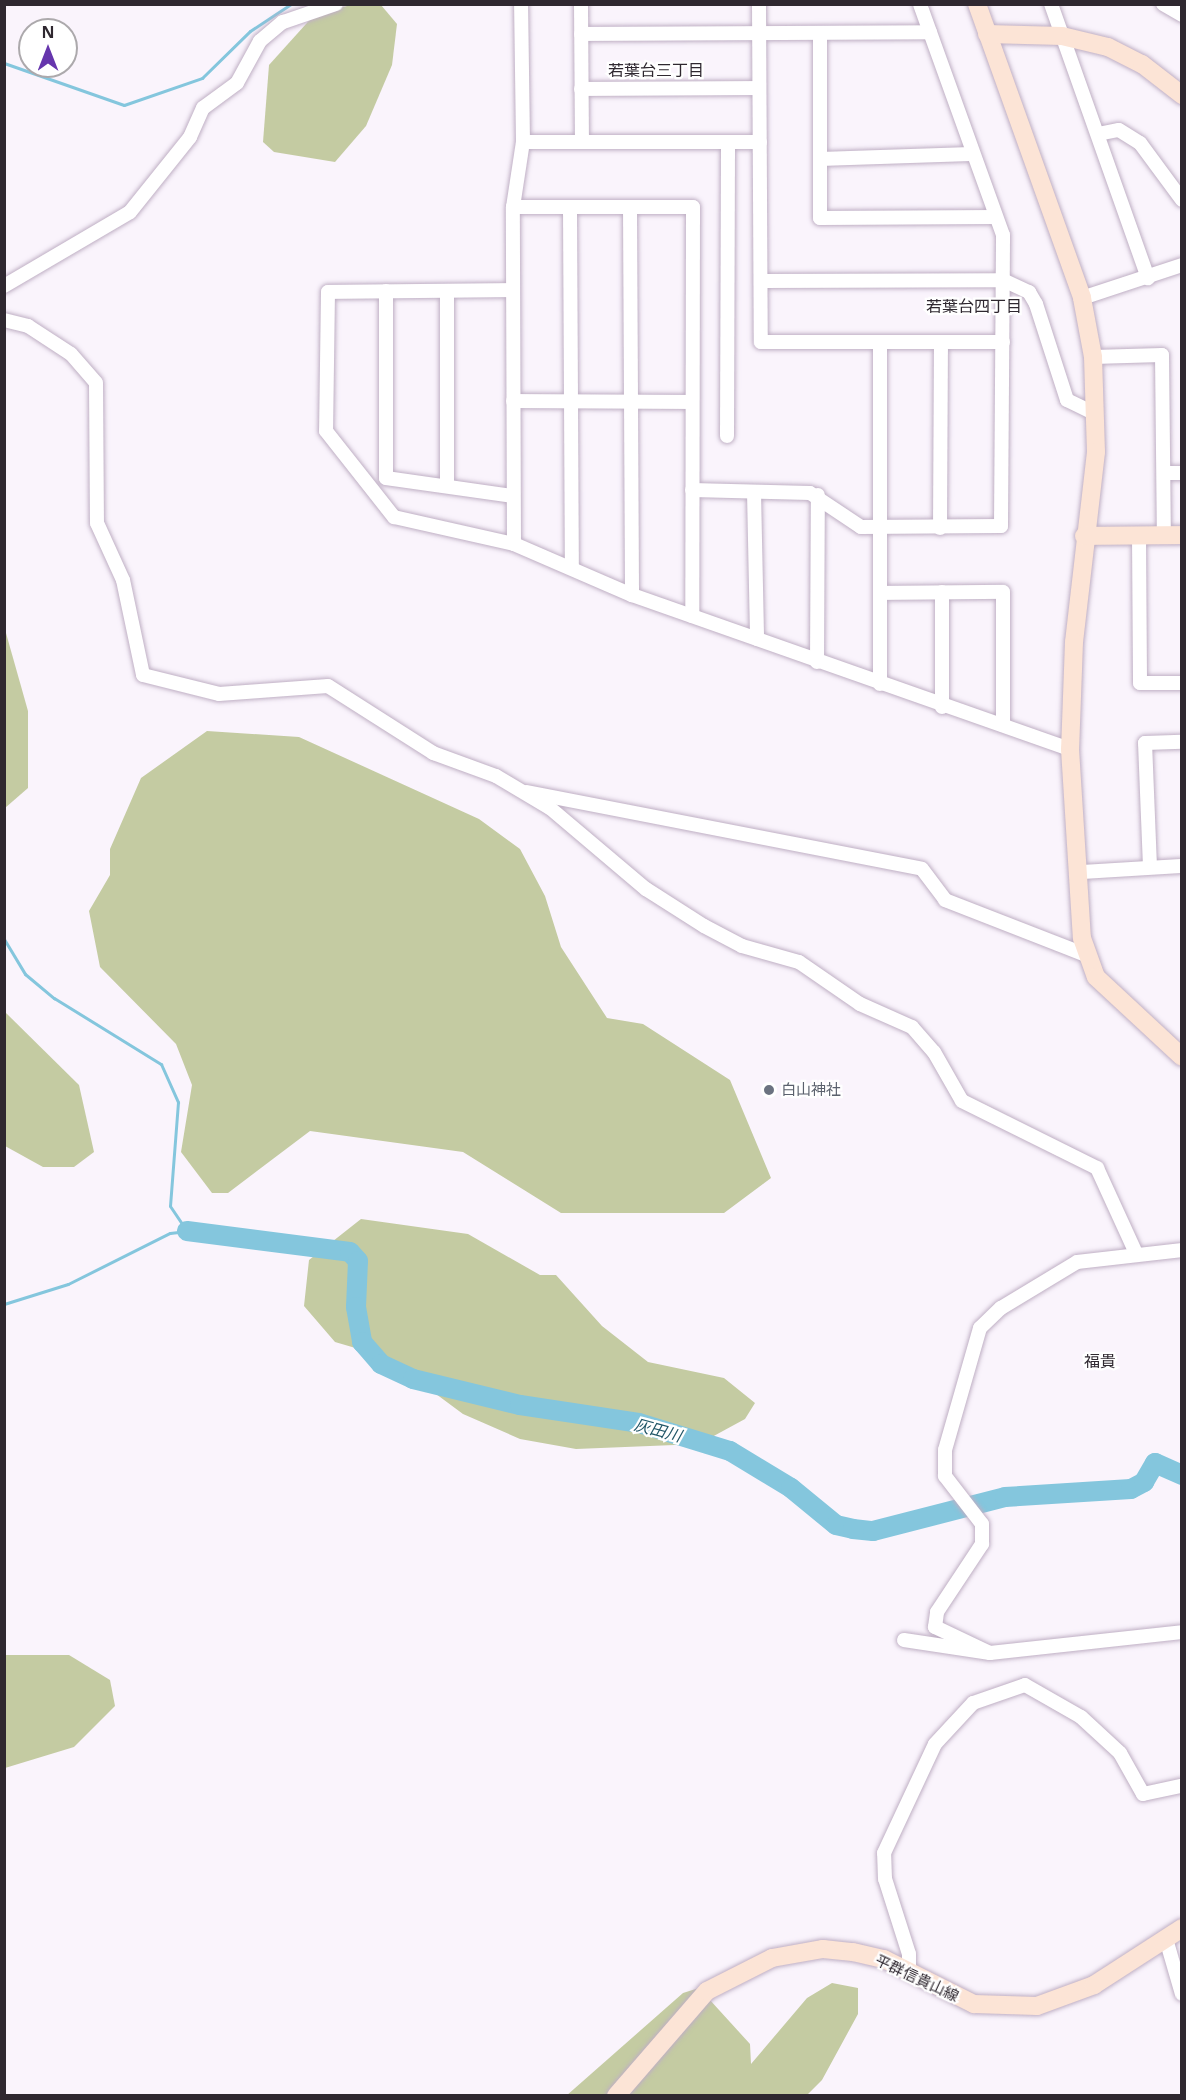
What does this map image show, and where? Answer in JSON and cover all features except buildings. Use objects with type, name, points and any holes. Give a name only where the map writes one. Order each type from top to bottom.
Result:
[{"type":"street","points":[[4,286],[130,212],[190,137],[203,108],[237,83],[260,41],[283,22],[336,4]]},
{"type":"street","points":[[513,544],[513,207],[523,142],[521,4]]},
{"type":"street","points":[[581,4],[582,142]]},
{"type":"street","points":[[759,4],[761,342],[880,344],[1003,342]]},
{"type":"street","points":[[692,490],[818,495],[861,527],[1001,526],[1003,235],[971,154],[920,4]]},
{"type":"street","points":[[977,4],[1082,298],[1093,357],[1096,414],[1084,536],[1070,749],[1086,955],[1096,977],[1182,1057]]},
{"type":"street","points":[[1051,4],[1148,278]]},
{"type":"street","points":[[1163,4],[1182,15]]},
{"type":"street","points":[[581,34],[930,32]]},
{"type":"street","points":[[820,33],[820,218],[996,217]]},
{"type":"street","points":[[987,34],[1062,36],[1134,59],[1182,95]]},
{"type":"street","points":[[581,89],[759,88]]},
{"type":"street","points":[[1098,134],[1119,130],[1140,143],[1182,200]]},
{"type":"street","points":[[523,142],[760,142]]},
{"type":"street","points":[[727,436],[728,143]]},
{"type":"street","points":[[820,159],[971,154]]},
{"type":"street","points":[[513,207],[570,209],[693,207],[690,402],[692,616]]},
{"type":"street","points":[[630,208],[632,595]]},
{"type":"street","points":[[570,209],[572,567]]},
{"type":"street","points":[[1082,298],[1182,265]]},
{"type":"street","points":[[762,281],[1003,280],[1029,292],[1036,304],[1067,400],[1096,414]]},
{"type":"street","points":[[512,290],[328,292],[326,431],[394,517],[513,544],[572,567],[632,595],[942,707],[1003,725],[1070,749]]},
{"type":"street","points":[[386,291],[386,478],[512,496]]},
{"type":"street","points":[[447,291],[447,486]]},
{"type":"street","points":[[4,320],[28,326],[71,354],[96,383],[97,523],[123,580],[143,675],[219,694],[328,686],[433,753],[496,776],[704,926],[742,945],[799,962],[860,1004],[912,1027],[934,1052],[962,1101],[1097,1168],[1136,1253]]},
{"type":"street","points":[[940,528],[941,342]]},
{"type":"street","points":[[880,344],[880,684]]},
{"type":"street","points":[[1084,536],[1173,535],[1165,473],[1162,356],[1093,357]]},
{"type":"street","points":[[513,401],[690,402]]},
{"type":"street","points":[[1165,473],[1182,473]]},
{"type":"street","points":[[754,492],[757,639]]},
{"type":"street","points":[[817,662],[818,495]]},
{"type":"street","points":[[1139,536],[1140,682],[1182,683]]},
{"type":"street","points":[[942,592],[942,707]]},
{"type":"street","points":[[880,593],[1003,592],[1003,725]]},
{"type":"street","points":[[1150,867],[1145,742],[1182,742]]},
{"type":"street","points":[[519,791],[621,806],[765,842],[922,869],[945,900],[1086,955]]},
{"type":"street","points":[[1081,872],[1182,866]]},
{"type":"street","points":[[990,1653],[935,1627],[937,1612],[982,1544],[982,1524],[945,1476],[945,1450],[981,1328],[1001,1308],[1077,1262],[1136,1253],[1182,1250]]},
{"type":"street","points":[[904,1640],[990,1653],[1182,1632]]},
{"type":"street","points":[[909,1971],[909,1954],[885,1879],[884,1853],[935,1744],[973,1703],[1025,1684],[1081,1717],[1113,1746],[1143,1794],[1182,1786]]},
{"type":"street","name":"平群信貴山線","points":[[616,2096],[700,1997],[745,1968],[822,1950],[884,1959],[974,2004],[1038,2006],[1076,1995],[1182,1928]]},
{"type":"street","points":[[1166,1939],[1182,1994]]},
{"type":"green space","points":[[351,5],[381,5],[397,24],[392,65],[366,126],[335,162],[274,152],[263,142],[269,65],[315,14]]},
{"type":"green space","points":[[4,626],[28,711],[28,788],[5,808]]},
{"type":"green space","points":[[207,731],[299,737],[479,819],[520,849],[545,896],[561,947],[607,1018],[643,1024],[730,1080],[771,1178],[724,1213],[561,1213],[463,1152],[310,1131],[228,1193],[212,1193],[181,1152],[192,1085],[176,1044],[100,967],[89,911],[110,875],[110,849],[141,778]]},
{"type":"green space","points":[[4,1011],[79,1085],[94,1152],[74,1167],[43,1167],[5,1146]]},
{"type":"green space","points":[[361,1219],[468,1234],[540,1275],[556,1275],[602,1326],[648,1362],[724,1378],[755,1403],[745,1419],[699,1444],[576,1449],[520,1439],[463,1414],[386,1357],[335,1342],[304,1306],[309,1260]]},
{"type":"green space","points":[[4,1655],[69,1655],[110,1680],[115,1706],[74,1747],[5,1768]]},
{"type":"green space","points":[[832,1983],[858,1988],[858,2014],[822,2080],[807,2095],[566,2096],[683,1993],[699,1988],[750,2044],[751,2064],[807,1998]]},
{"type":"waterway","points":[[4,63],[124,105],[202,78],[250,31],[291,4]]},
{"type":"waterway","points":[[4,939],[25,974],[54,998],[161,1064],[178,1102],[170,1206],[187,1231]]},
{"type":"waterway","points":[[4,1304],[68,1284],[170,1233],[187,1231]]},
{"type":"waterway","name":"灰田川","points":[[187,1231],[350,1252],[358,1261],[356,1307],[362,1342],[381,1364],[413,1379],[520,1405],[639,1423],[730,1451],[791,1488],[836,1525],[873,1531],[1005,1497],[1131,1489],[1144,1482],[1155,1463],[1182,1475]]},
{"type":"place","name":"白山神社","points":[[769,1090]]},
{"type":"district","name":"若葉台三丁目","points":[[656,70]]},
{"type":"district","name":"若葉台四丁目","points":[[974,306]]},
{"type":"district","name":"福貴","points":[[1100,1361]]}]
